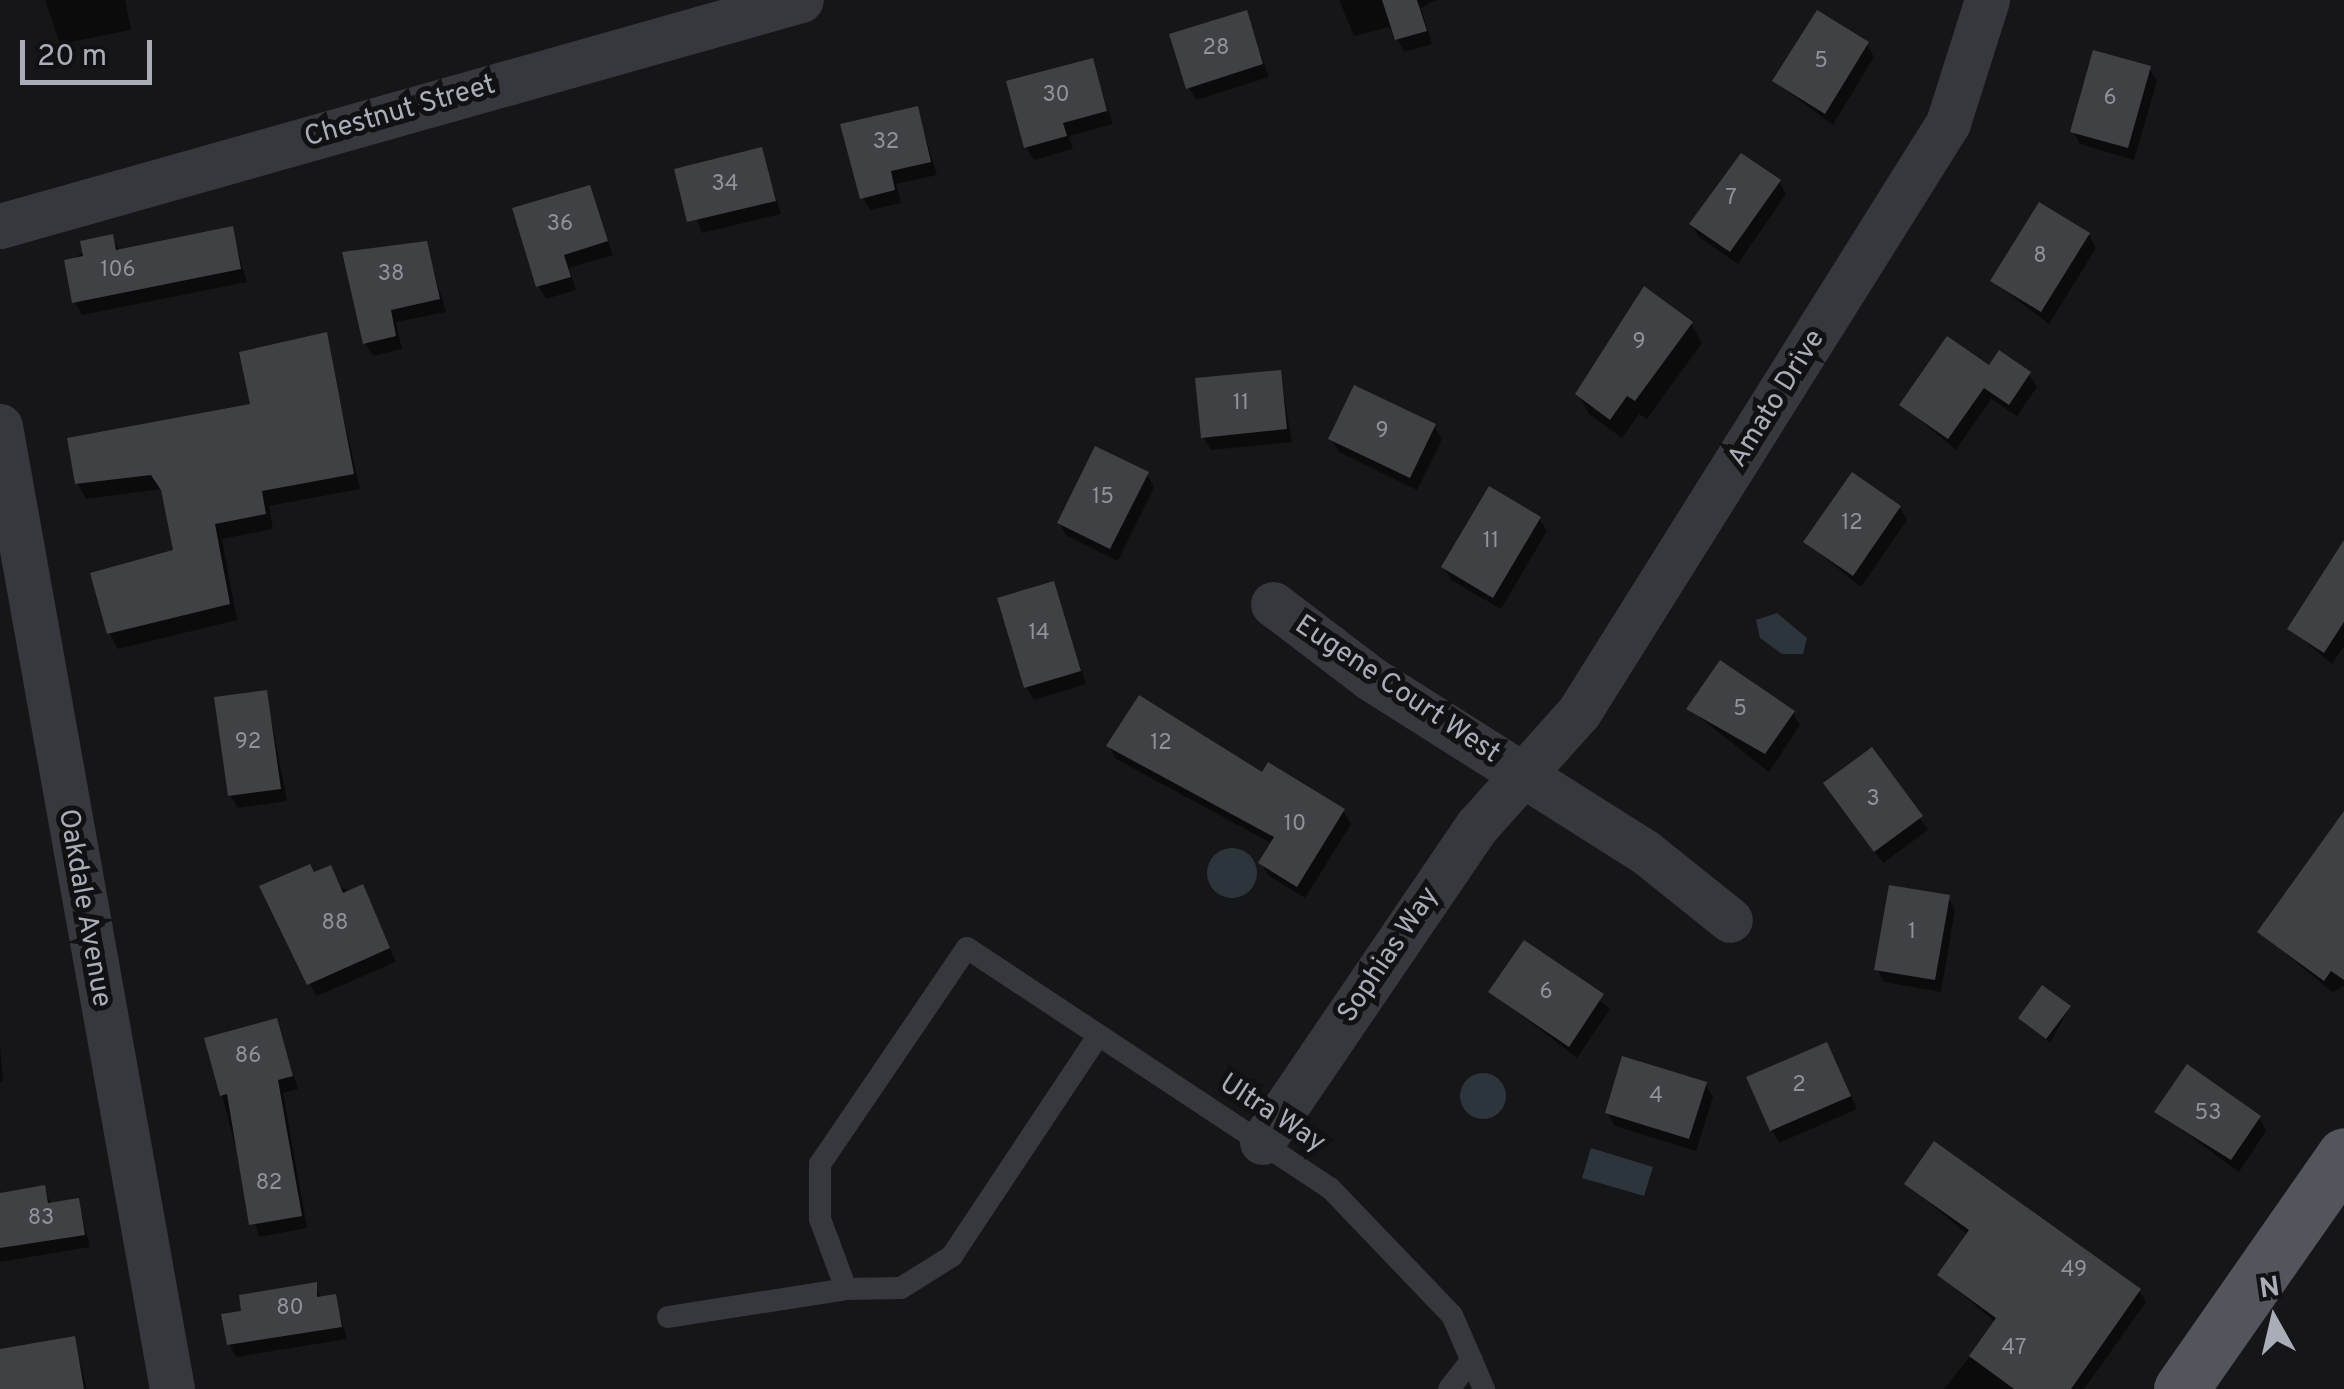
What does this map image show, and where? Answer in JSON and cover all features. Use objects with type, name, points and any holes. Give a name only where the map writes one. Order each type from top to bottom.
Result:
[{"type":"main road","points":[[2180,1389],[2344,1156]]},
{"type":"street","name":"Chestnut Street","points":[[0,226],[801,0]]},
{"type":"street","name":"Amato Drive","points":[[1523,775],[1578,712],[1948,123],[1987,0]]},
{"type":"street","name":"Oakdale Avenue","points":[[0,426],[172,1389]]},
{"type":"street","name":"Eugene Court West","points":[[1272,604],[1730,920]]},
{"type":"street","name":"Sophias Way","points":[[1262,1142],[1477,826],[1523,775]]},
{"type":"lane","name":"Ultra Way","points":[[846,1289],[820,1219],[820,1164],[967,948],[1330,1188],[1452,1315],[1484,1389]]},
{"type":"lane","points":[[668,1317],[846,1289],[902,1288],[952,1256],[1098,1036]]},
{"type":"lane","points":[[1449,1389],[1472,1360]]},
{"type":"shaded area","points":[[1777,613],[1807,638],[1803,654],[1782,654],[1760,638],[1756,620]]},
{"type":"shaded area","points":[[1232,848],[1250,855],[1257,873],[1250,891],[1232,898],[1214,891],[1207,873],[1214,855]]},
{"type":"shaded area","points":[[1483,1073],[1499,1080],[1506,1096],[1499,1112],[1483,1119],[1467,1112],[1460,1096],[1467,1080]]},
{"type":"shaded area","points":[[1591,1148],[1653,1167],[1644,1196],[1582,1178]]},
{"type":"building","points":[[1382,0],[1417,0],[1427,31],[1395,40]]},
{"type":"building","points":[[1247,10],[1263,64],[1186,89],[1169,34]]},
{"type":"building","points":[[1817,10],[1869,42],[1825,114],[1772,81]]},
{"type":"building","points":[[2093,50],[2151,66],[2128,148],[2070,132]]},
{"type":"building","points":[[1093,58],[1107,111],[1063,123],[1067,136],[1024,148],[1006,81]]},
{"type":"building","points":[[918,106],[931,162],[891,171],[895,190],[860,199],[840,124]]},
{"type":"building","points":[[762,147],[776,201],[687,222],[674,169]]},
{"type":"building","points":[[1741,153],[1781,180],[1730,252],[1689,224]]},
{"type":"building","points":[[590,185],[608,241],[564,255],[571,277],[536,287],[512,208]]},
{"type":"building","points":[[2039,202],[2090,233],[2041,312],[1990,281]]},
{"type":"building","points":[[233,226],[241,269],[72,303],[64,260],[83,256],[80,241],[113,234],[116,250]]},
{"type":"building","points":[[427,241],[440,299],[391,310],[396,336],[363,344],[342,252]]},
{"type":"building","points":[[1644,286],[1693,322],[1635,401],[1627,396],[1610,420],[1575,394]]},
{"type":"building","points":[[327,332],[354,474],[262,491],[266,514],[215,524],[230,604],[107,634],[90,573],[173,550],[161,490],[151,475],[75,484],[67,438],[250,404],[239,352]]},
{"type":"building","points":[[1947,336],[1989,365],[1999,350],[2031,372],[2009,405],[1984,388],[1948,439],[1899,405]]},
{"type":"building","points":[[1281,370],[1287,429],[1201,438],[1195,378]]},
{"type":"building","points":[[1354,385],[1436,424],[1410,478],[1328,439]]},
{"type":"building","points":[[1095,446],[1149,472],[1110,549],[1057,523]]},
{"type":"building","points":[[1852,472],[1901,506],[1853,576],[1803,542]]},
{"type":"building","points":[[1489,486],[1541,517],[1493,598],[1441,567]]},
{"type":"building","points":[[2344,540],[2344,622],[2324,653],[2287,629]]},
{"type":"building","points":[[1054,581],[1081,671],[1024,688],[997,598]]},
{"type":"building","points":[[1720,660],[1795,711],[1765,754],[1686,709]]},
{"type":"building","points":[[267,690],[281,789],[228,796],[214,697]]},
{"type":"building","points":[[1139,695],[1262,772],[1268,762],[1345,809],[1297,887],[1258,863],[1274,837],[1106,746]]},
{"type":"building","points":[[1872,747],[1923,816],[1874,852],[1823,783]]},
{"type":"building","points":[[2344,811],[2344,980],[2331,971],[2324,981],[2257,932]]},
{"type":"building","points":[[310,864],[314,872],[331,865],[343,893],[363,884],[390,948],[307,985],[259,886]]},
{"type":"building","points":[[1889,885],[1950,895],[1935,980],[1874,970]]},
{"type":"building","points":[[1524,940],[1604,994],[1569,1047],[1488,992]]},
{"type":"building","points":[[2042,985],[2071,1006],[2046,1039],[2018,1018]]},
{"type":"building","points":[[277,1018],[293,1076],[278,1080],[302,1216],[249,1225],[227,1094],[220,1096],[204,1038]]},
{"type":"building","points":[[1827,1042],[1851,1096],[1770,1131],[1746,1077]]},
{"type":"building","points":[[1622,1056],[1707,1082],[1689,1139],[1605,1113]]},
{"type":"building","points":[[2187,1064],[2261,1116],[2231,1160],[2154,1112]]},
{"type":"building","points":[[1934,1141],[2141,1289],[2071,1389],[2014,1389],[1969,1356],[1996,1318],[1937,1275],[1969,1230],[1904,1184]]},
{"type":"building","points":[[45,1185],[48,1203],[79,1198],[85,1235],[0,1248],[0,1193]]},
{"type":"building","points":[[317,1282],[317,1297],[336,1294],[342,1327],[227,1345],[221,1314],[241,1311],[239,1295]]},
{"type":"building","points":[[75,1336],[84,1389],[0,1389],[0,1349]]}]
